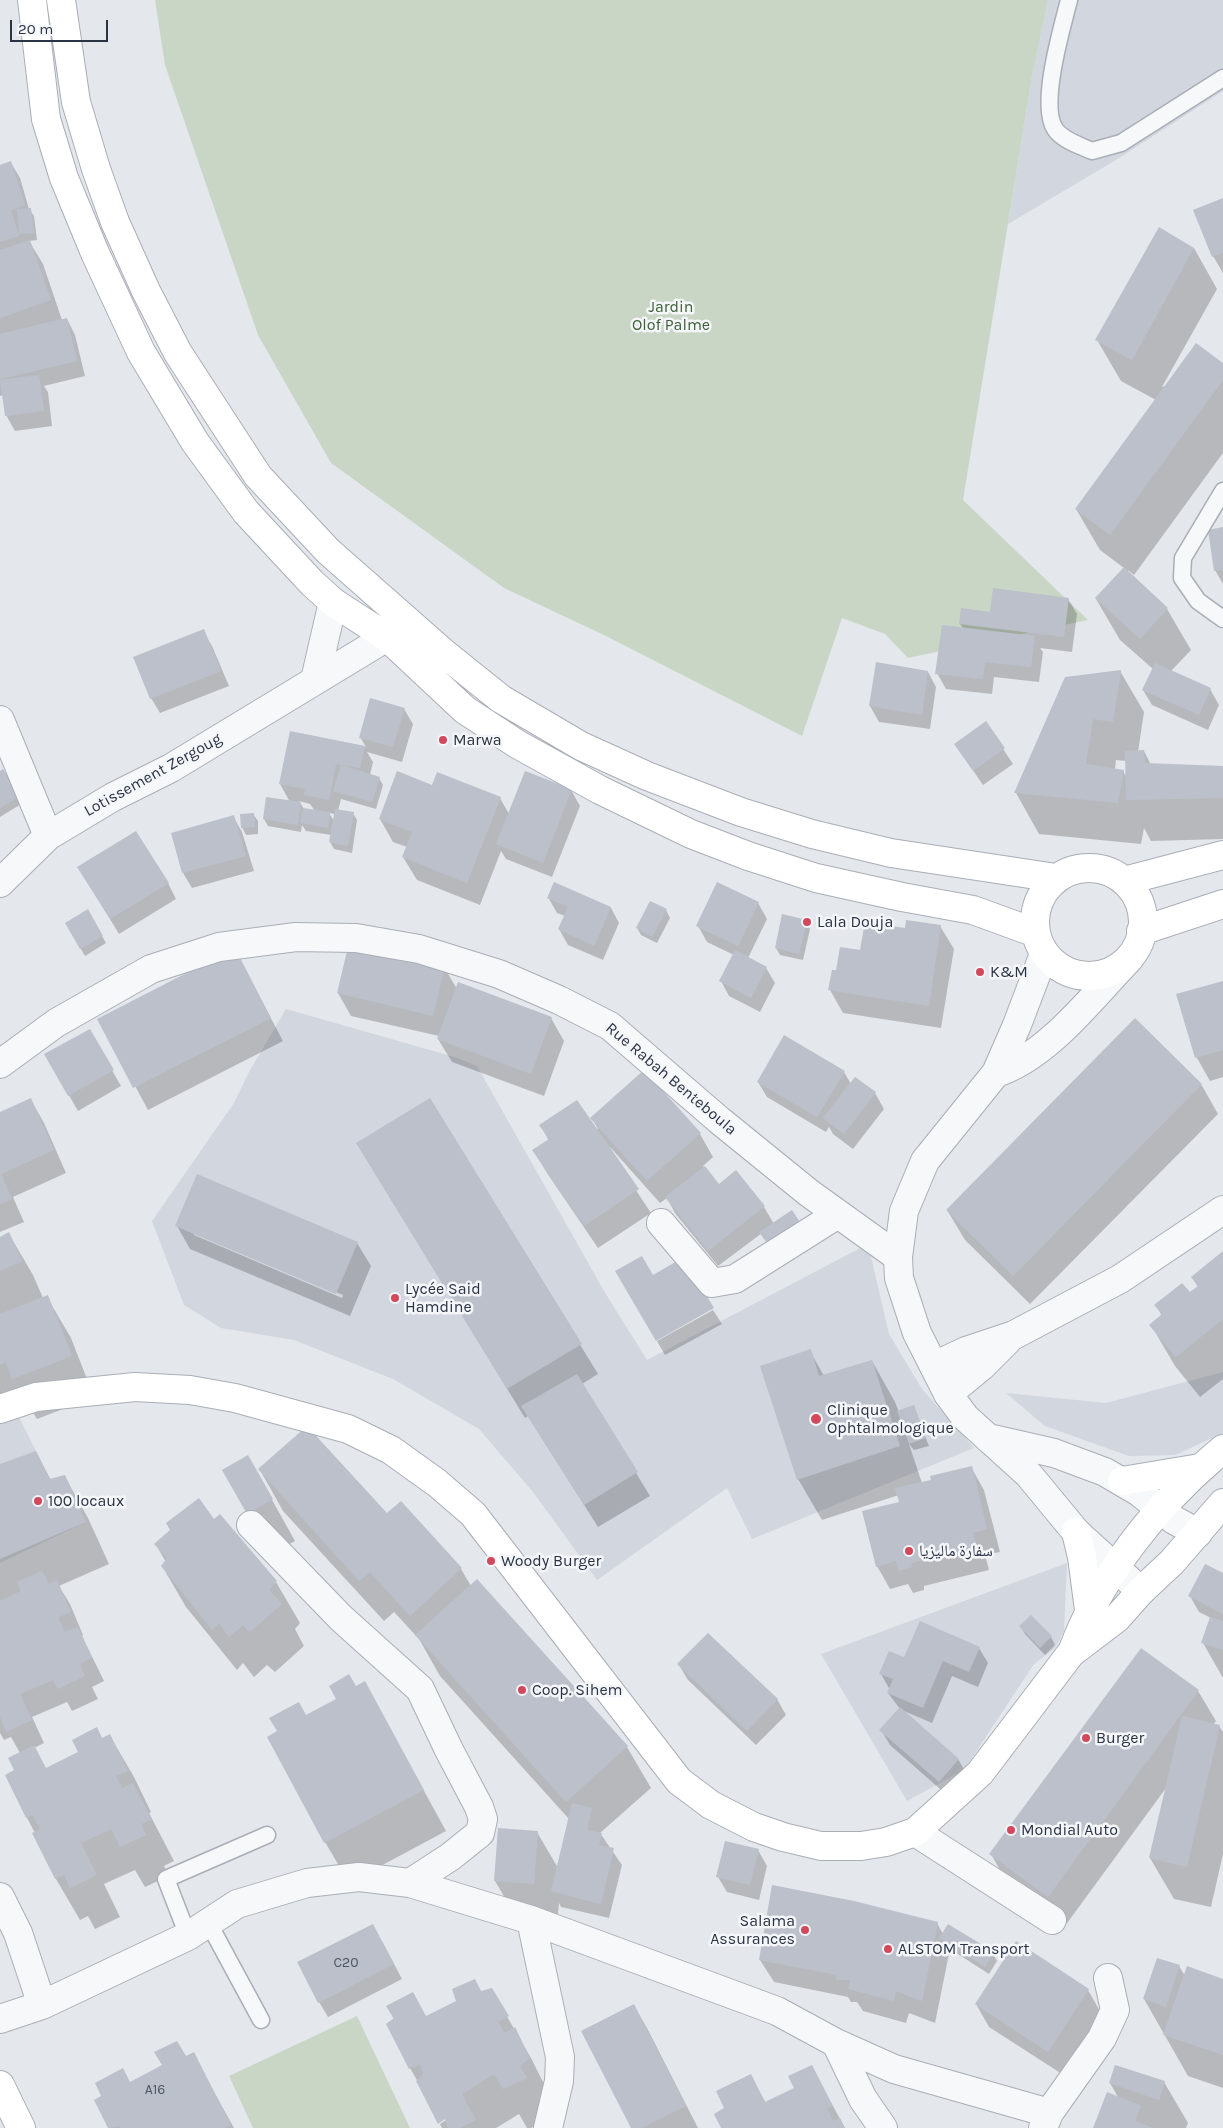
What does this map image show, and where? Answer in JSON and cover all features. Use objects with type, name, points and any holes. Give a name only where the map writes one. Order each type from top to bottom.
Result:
[{"type":"main road","points":[[32,0],[46,119],[64,178],[95,253],[140,352],[195,442],[246,512],[312,583],[333,602],[387,637],[465,710],[517,744],[600,790],[691,834],[748,856],[816,878],[973,910],[1040,943]]},
{"type":"main road","points":[[61,0],[76,102],[96,168],[115,222],[142,282],[178,353],[258,476],[328,551],[444,654],[501,698],[582,746],[647,776],[741,812],[812,834],[891,853],[1056,878]]},
{"type":"main road","points":[[1124,881],[1223,855]]},
{"type":"main road","points":[[1090,868],[1108,871],[1124,881],[1140,902],[1144,920],[1139,943],[1129,959],[1119,967],[1102,975],[1083,976],[1058,967],[1040,943],[1034,926],[1036,907],[1043,892],[1056,878],[1073,870],[1090,868]]},
{"type":"main road","points":[[1141,931],[1223,904]]},
{"type":"main road","points":[[0,1409],[36,1397],[99,1390],[135,1387],[190,1390],[235,1398],[348,1429],[391,1450],[437,1483],[472,1514],[679,1781],[711,1805],[754,1827],[783,1837],[821,1846],[861,1846],[886,1842],[915,1832],[980,1773],[1071,1652],[1117,1618],[1140,1592],[1172,1562],[1223,1503]]},
{"type":"main road","points":[[1071,1652],[1089,1610],[1114,1568],[1161,1511],[1200,1468],[1223,1449]]},
{"type":"main road","points":[[1122,1481],[1182,1473],[1200,1468]]},
{"type":"main road","points":[[1076,1532],[1082,1557],[1089,1610]]},
{"type":"main road","points":[[0,2085],[21,2128]]},
{"type":"street","points":[[315,680],[333,602]]},
{"type":"street","name":"Lotissement Zergoug","points":[[0,883],[48,836],[113,797],[171,768],[387,637]]},
{"type":"street","points":[[0,720],[48,836]]},
{"type":"street","name":"Rue Rabah Benteboula","points":[[0,1064],[56,1023],[151,969],[219,947],[296,937],[356,938],[410,947],[499,974],[559,1000],[610,1026],[719,1120],[838,1214],[898,1257]]},
{"type":"street","points":[[1040,943],[1017,1025],[996,1073],[925,1161],[904,1211],[898,1257],[899,1278],[918,1334],[948,1394],[965,1417],[1029,1475],[1076,1532],[1140,1592]]},
{"type":"street","points":[[996,1073],[1012,1068],[1049,1042],[1129,959]]},
{"type":"street","points":[[934,1366],[1014,1335],[1120,1279],[1223,1210]]},
{"type":"street","points":[[661,1223],[712,1282],[735,1279],[838,1214]]},
{"type":"street","points":[[948,1394],[982,1366],[1014,1335]]},
{"type":"street","points":[[986,1437],[1054,1453],[1105,1472],[1139,1492],[1161,1511],[1198,1533]]},
{"type":"street","points":[[251,1526],[341,1618],[420,1689],[449,1750],[479,1806],[483,1818],[480,1833],[450,1857],[410,1884]]},
{"type":"street","points":[[915,1832],[1052,1920]]},
{"type":"street","points":[[0,2019],[42,2005],[198,1929],[237,1904],[307,1884],[359,1877],[410,1884],[531,1920],[776,2011],[894,2069],[1046,2121],[1102,2038],[1115,2010],[1108,1978]]},
{"type":"street","points":[[0,1897],[18,1933],[42,2005]]},
{"type":"street","points":[[531,1920],[560,2057],[559,2082],[548,2128]]},
{"type":"street","points":[[836,2042],[863,2099],[883,2128]]},
{"type":"lane","points":[[1069,0],[1055,58],[1049,108],[1056,130],[1071,141],[1092,151],[1120,143],[1223,78]]},
{"type":"lane","points":[[1223,491],[1183,558],[1182,578],[1198,601],[1223,620]]},
{"type":"lane","points":[[261,2020],[166,1879],[267,1835]]},
{"type":"shaded area","points":[[1048,0],[1223,0],[1223,91],[1116,160],[1008,224],[1031,82]]},
{"type":"shaded area","name":"Lycée Said Hamdine","points":[[286,1009],[458,1058],[477,1066],[604,1291],[647,1360],[868,1244],[889,1334],[922,1389],[974,1448],[752,1539],[727,1488],[597,1580],[533,1492],[479,1429],[393,1379],[294,1340],[221,1328],[184,1305],[152,1221],[234,1103],[249,1072]]},
{"type":"shaded area","points":[[1223,1372],[1223,1433],[1175,1455],[1129,1456],[1045,1426],[1006,1393],[1106,1403]]},
{"type":"shaded area","name":"100 locaux","points":[[15,1409],[50,1479],[65,1475],[86,1522],[0,1563],[0,1415]]},
{"type":"shaded area","points":[[1067,1563],[1064,1631],[1055,1648],[1034,1664],[964,1770],[907,1801],[821,1654]]},
{"type":"green space","name":"Jardin Olof Palme","points":[[155,0],[1048,0],[1031,82],[963,500],[1088,620],[908,658],[885,634],[842,618],[802,736],[604,635],[504,588],[331,463],[258,335],[165,65]]},
{"type":"green space","points":[[357,2016],[410,2128],[253,2128],[229,2076]]},
{"type":"building","points":[[11,161],[25,205],[11,210],[19,236],[0,242],[0,165]]},
{"type":"building","points":[[1223,198],[1223,253],[1212,257],[1193,210]]},
{"type":"building","points":[[31,208],[34,233],[19,234],[17,209]]},
{"type":"building","points":[[1159,227],[1194,248],[1132,360],[1095,340]]},
{"type":"building","points":[[30,240],[51,300],[0,318],[0,250]]},
{"type":"building","points":[[67,318],[77,361],[0,379],[0,334]]},
{"type":"building","points":[[1196,343],[1223,363],[1223,380],[1110,535],[1075,509]]},
{"type":"building","points":[[39,375],[44,411],[5,416],[0,380]]},
{"type":"building","points":[[1223,527],[1223,570],[1214,571],[1208,530]]},
{"type":"building","points":[[1124,567],[1168,608],[1140,639],[1095,598]]},
{"type":"building","points":[[993,588],[1069,598],[1064,637],[959,624],[961,608],[990,612]]},
{"type":"building","points":[[942,625],[1035,636],[1031,667],[985,662],[983,679],[935,674]]},
{"type":"building","points":[[204,629],[221,671],[150,699],[133,657]]},
{"type":"building","points":[[876,662],[928,671],[922,715],[869,706]]},
{"type":"building","points":[[1155,663],[1211,688],[1199,715],[1142,690]]},
{"type":"building","points":[[1121,670],[1113,722],[1093,719],[1086,764],[1124,770],[1118,803],[1014,793],[1065,677]]},
{"type":"building","points":[[370,698],[405,708],[393,747],[359,738]]},
{"type":"building","points":[[986,721],[1005,748],[973,771],[954,744]]},
{"type":"building","points":[[290,731],[365,746],[360,768],[336,764],[329,800],[304,795],[305,789],[279,784]]},
{"type":"building","points":[[1144,750],[1145,763],[1223,766],[1223,798],[1126,800],[1125,751]]},
{"type":"building","points":[[341,765],[380,777],[372,802],[333,791]]},
{"type":"building","points":[[3,769],[20,796],[0,808],[0,771]]},
{"type":"building","points":[[397,771],[432,785],[437,772],[501,797],[467,883],[402,857],[412,832],[379,819]]},
{"type":"building","points":[[525,771],[572,789],[543,863],[496,844]]},
{"type":"building","points":[[266,797],[301,802],[298,825],[263,819]]},
{"type":"building","points":[[303,808],[330,812],[328,828],[300,823]]},
{"type":"building","points":[[335,809],[354,812],[348,846],[329,842]]},
{"type":"building","points":[[254,813],[255,827],[241,828],[240,814]]},
{"type":"building","points":[[234,815],[246,856],[182,873],[171,833]]},
{"type":"building","points":[[136,831],[169,883],[110,919],[77,867]]},
{"type":"building","points":[[554,882],[611,907],[594,946],[558,929],[568,907],[547,898]]},
{"type":"building","points":[[717,882],[759,902],[738,946],[696,926]]},
{"type":"building","points":[[650,901],[667,909],[652,937],[636,928]]},
{"type":"building","points":[[88,909],[103,936],[80,949],[65,923]]},
{"type":"building","points":[[782,914],[807,920],[799,954],[775,948]]},
{"type":"building","points":[[906,920],[941,925],[929,1006],[828,990],[832,970],[836,970],[840,947],[860,950],[865,922],[905,928]]},
{"type":"building","points":[[348,947],[445,966],[433,1016],[337,993]]},
{"type":"building","points":[[235,948],[271,1018],[133,1088],[97,1019]]},
{"type":"building","points":[[735,950],[767,967],[751,998],[719,981]]},
{"type":"building","points":[[1223,981],[1223,1050],[1195,1058],[1176,994]]},
{"type":"building","points":[[458,982],[552,1017],[531,1074],[437,1039]]},
{"type":"building","points":[[1135,1018],[1202,1084],[1013,1276],[946,1210]]},
{"type":"building","points":[[90,1029],[114,1070],[68,1096],[44,1054]]},
{"type":"building","points":[[784,1035],[845,1071],[817,1117],[757,1082]]},
{"type":"building","points":[[644,1070],[701,1133],[647,1181],[590,1118]]},
{"type":"building","points":[[855,1077],[876,1092],[844,1134],[823,1118]]},
{"type":"building","points":[[31,1098],[54,1150],[1,1174],[12,1199],[0,1204],[0,1112]]},
{"type":"building","points":[[430,1098],[582,1344],[507,1389],[356,1143]]},
{"type":"building","points":[[577,1100],[639,1189],[584,1226],[532,1150],[549,1139],[539,1125]]},
{"type":"building","points":[[705,1166],[719,1184],[736,1170],[765,1206],[708,1251],[665,1197]]},
{"type":"building","points":[[197,1174],[358,1242],[336,1294],[175,1226]]},
{"type":"building","points":[[792,1210],[806,1231],[774,1253],[759,1232]]},
{"type":"building","points":[[9,1232],[22,1261],[0,1271],[0,1237]]},
{"type":"building","points":[[1223,1251],[1223,1319],[1176,1357],[1149,1325],[1162,1314],[1154,1305],[1182,1283],[1190,1292],[1198,1286],[1191,1277]]},
{"type":"building","points":[[642,1256],[653,1275],[684,1257],[714,1308],[656,1341],[615,1271]]},
{"type":"building","points":[[48,1295],[72,1356],[12,1379],[6,1362],[0,1365],[0,1314]]},
{"type":"building","points":[[811,1349],[819,1376],[872,1360],[900,1446],[797,1480],[760,1366]]},
{"type":"building","points":[[577,1374],[638,1472],[584,1505],[521,1406]]},
{"type":"building","points":[[914,1405],[926,1438],[909,1444],[897,1411]]},
{"type":"building","points":[[307,1426],[387,1513],[401,1501],[462,1568],[410,1616],[370,1572],[359,1581],[258,1469]]},
{"type":"building","name":"100 locaux","points":[[36,1451],[50,1479],[65,1475],[86,1522],[0,1559],[0,1464]]},
{"type":"building","points":[[248,1455],[273,1499],[247,1514],[222,1470]]},
{"type":"building","points":[[972,1466],[987,1529],[973,1533],[977,1547],[911,1563],[912,1567],[898,1571],[896,1561],[876,1567],[862,1511],[899,1502],[895,1488],[931,1480],[930,1476]]},
{"type":"building","points":[[199,1498],[214,1519],[220,1514],[277,1581],[269,1590],[282,1604],[250,1632],[243,1625],[229,1637],[219,1623],[212,1630],[161,1566],[167,1558],[154,1544],[170,1530],[166,1523]]},
{"type":"building","points":[[1205,1564],[1223,1573],[1223,1614],[1188,1596]]},
{"type":"building","points":[[42,1571],[49,1584],[57,1580],[71,1612],[58,1617],[65,1632],[78,1627],[92,1658],[80,1664],[85,1676],[58,1689],[53,1680],[20,1694],[32,1720],[6,1732],[0,1717],[0,1601],[21,1591],[17,1582]]},
{"type":"building","name":"Coop. Sihem","points":[[477,1579],[628,1746],[566,1802],[415,1635]]},
{"type":"building","points":[[1031,1615],[1052,1636],[1040,1648],[1019,1626]]},
{"type":"building","points":[[1210,1617],[1223,1621],[1223,1650],[1201,1643]]},
{"type":"building","points":[[920,1621],[980,1647],[969,1672],[943,1661],[923,1708],[887,1693],[893,1679],[879,1674],[889,1651],[904,1657]]},
{"type":"building","points":[[708,1633],[778,1699],[747,1731],[677,1664]]},
{"type":"building","points":[[1141,1648],[1199,1690],[1048,1897],[989,1854]]},
{"type":"building","points":[[349,1674],[356,1686],[365,1681],[424,1790],[324,1843],[267,1737],[277,1731],[269,1718],[299,1702],[306,1715],[336,1699],[329,1686]]},
{"type":"building","points":[[900,1707],[959,1759],[939,1782],[879,1730]]},
{"type":"building","points":[[1182,1716],[1220,1725],[1187,1867],[1149,1858]]},
{"type":"building","points":[[97,1727],[102,1738],[110,1734],[128,1771],[116,1776],[122,1788],[133,1783],[152,1820],[141,1824],[146,1835],[120,1847],[111,1829],[81,1843],[97,1875],[70,1888],[64,1875],[55,1879],[32,1833],[40,1829],[33,1815],[26,1818],[5,1775],[14,1770],[8,1758],[34,1745],[46,1768],[78,1752],[72,1740]]},
{"type":"building","points":[[572,1803],[592,1808],[587,1830],[602,1833],[599,1845],[614,1848],[601,1904],[551,1891]]},
{"type":"building","points":[[498,1828],[538,1831],[534,1884],[494,1881]]},
{"type":"building","points":[[725,1841],[759,1849],[750,1885],[716,1877]]},
{"type":"building","points":[[772,1885],[854,1901],[938,1922],[922,2001],[896,1991],[894,2001],[848,1989],[850,1980],[836,1980],[837,1975],[759,1960]]},
{"type":"building","points":[[373,1924],[394,1964],[318,2003],[297,1962]]},
{"type":"building","points":[[948,1924],[994,1952],[985,1967],[939,1938]]},
{"type":"building","points":[[1016,1941],[1089,1989],[1048,2052],[975,2004]]},
{"type":"building","points":[[1157,1958],[1180,1965],[1166,2007],[1143,1999]]},
{"type":"building","points":[[1187,1966],[1223,1979],[1223,2055],[1163,2035]]},
{"type":"building","points":[[475,1979],[481,1991],[492,1988],[509,2016],[498,2022],[505,2033],[515,2027],[530,2058],[520,2066],[527,2078],[503,2089],[494,2074],[462,2094],[476,2120],[460,2128],[448,2128],[445,2119],[438,2124],[416,2081],[423,2075],[420,2064],[409,2069],[386,2024],[394,2018],[386,2006],[413,1992],[426,2016],[456,2001],[452,1989]]},
{"type":"building","points":[[634,2004],[686,2106],[642,2128],[631,2128],[581,2031]]},
{"type":"building","points":[[177,2041],[186,2056],[194,2052],[231,2125],[225,2128],[120,2128],[119,2126],[108,2128],[94,2100],[101,2096],[95,2083],[123,2068],[130,2082],[162,2065],[154,2052]]},
{"type":"building","points":[[812,2065],[833,2106],[827,2109],[833,2121],[840,2118],[845,2128],[721,2128],[714,2114],[724,2108],[716,2091],[751,2074],[765,2102],[794,2088],[788,2076]]},
{"type":"building","points":[[1115,2065],[1165,2081],[1159,2100],[1109,2083]]},
{"type":"building","points":[[1107,2092],[1141,2106],[1135,2121],[1152,2128],[1093,2128]]},
{"type":"place","name":"Marwa","points":[[443,740]]},
{"type":"place","name":"Lala Douja","points":[[807,922]]},
{"type":"place","name":"K&M","points":[[980,972]]},
{"type":"place","name":"Lycée Said Hamdine","points":[[395,1298]]},
{"type":"place","name":"Clinique Ophtalmologique","points":[[816,1419]]},
{"type":"place","name":"100 locaux","points":[[38,1501]]},
{"type":"place","name":"سفارة ماليزيا","points":[[909,1551]]},
{"type":"place","name":"Woody Burger","points":[[491,1561]]},
{"type":"place","name":"Coop. Sihem","points":[[522,1690]]},
{"type":"place","name":"Burger","points":[[1086,1738]]},
{"type":"place","name":"Mondial Auto","points":[[1011,1830]]},
{"type":"place","name":"Salama Assurances","points":[[805,1930]]},
{"type":"place","name":"ALSTOM Transport","points":[[888,1949]]}]
